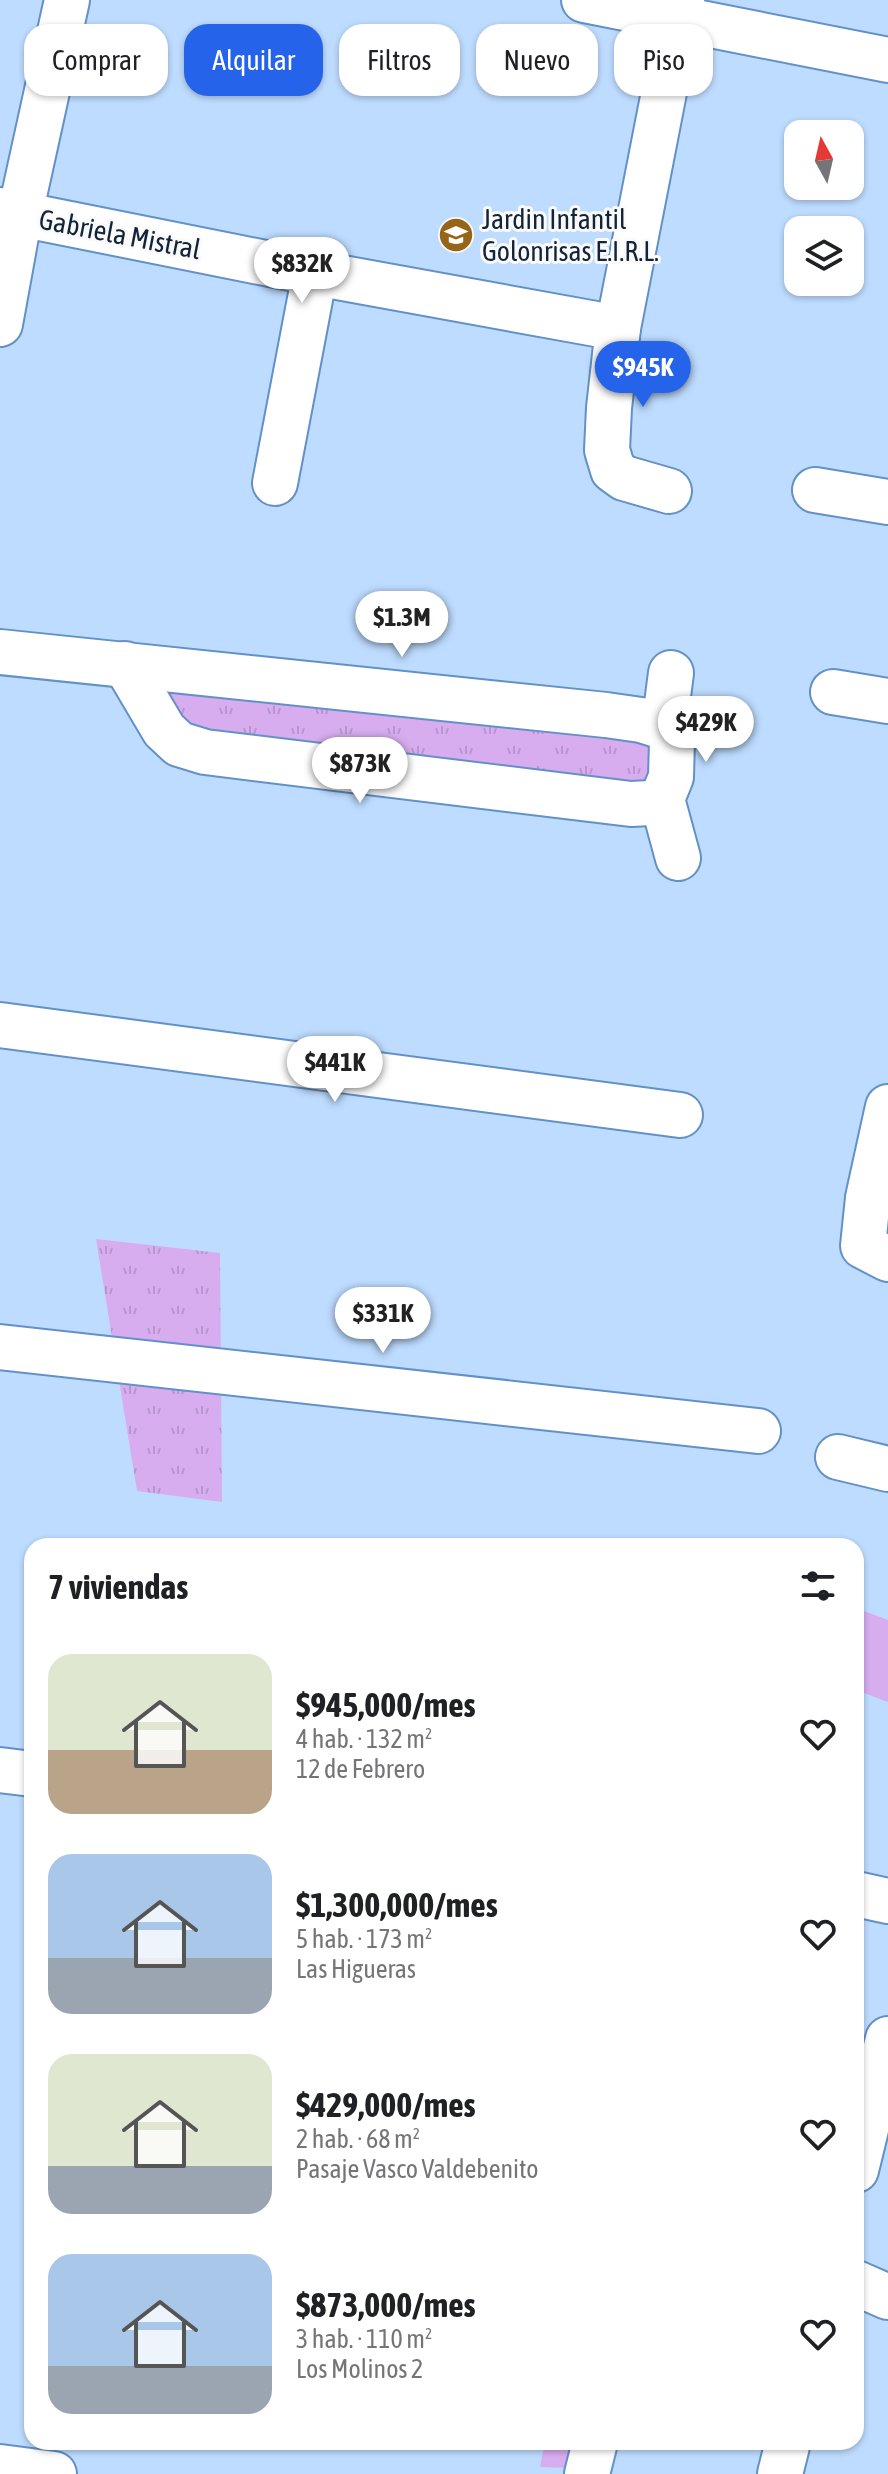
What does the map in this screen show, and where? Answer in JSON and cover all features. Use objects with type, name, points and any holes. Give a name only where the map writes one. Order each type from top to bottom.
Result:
[{"type":"street","points":[[0,324],[10,212],[67,0]]},
{"type":"street","points":[[584,0],[680,9],[888,60]]},
{"type":"street","points":[[669,491],[624,478],[613,470],[607,450],[618,328],[680,9]]},
{"type":"street","name":"Gabriela Mistral","points":[[10,212],[315,273],[618,328]]},
{"type":"street","points":[[275,483],[315,273]]},
{"type":"street","points":[[815,490],[888,502]]},
{"type":"street","points":[[0,652],[606,715],[664,727]]},
{"type":"street","points":[[125,664],[164,730],[179,744],[205,752],[631,804],[662,799]]},
{"type":"street","points":[[671,673],[664,727],[672,740],[671,777],[662,799],[678,858]]},
{"type":"street","points":[[833,692],[888,701]]},
{"type":"street","points":[[0,1025],[680,1115]]},
{"type":"street","points":[[875,1252],[868,1198],[888,1107]]},
{"type":"street","points":[[0,1347],[758,1431]]},
{"type":"street","points":[[838,1457],[888,1469]]},
{"type":"street","points":[[0,1770],[24,1773]]},
{"type":"street","points":[[864,1896],[888,1901]]},
{"type":"street","points":[[864,2137],[888,2039]]},
{"type":"street","points":[[864,2286],[888,2297]]},
{"type":"street","points":[[587,2474],[593,2450]]},
{"type":"street","points":[[780,2474],[786,2450]]},
{"type":"street","points":[[0,2467],[54,2474]]},
{"type":"green space","points":[[155,682],[657,743],[655,783],[641,788],[179,730]]},
{"type":"green space","points":[[96,1239],[220,1253],[222,1502],[137,1491]]},
{"type":"green space","points":[[864,1611],[888,1620],[888,1702],[864,1693]]},
{"type":"green space","points":[[543,2450],[576,2450],[573,2468],[540,2467]]},
{"type":"place","name":"Jardin Infantil Golonrisas E.I.R.L.","points":[[456,235]]}]
